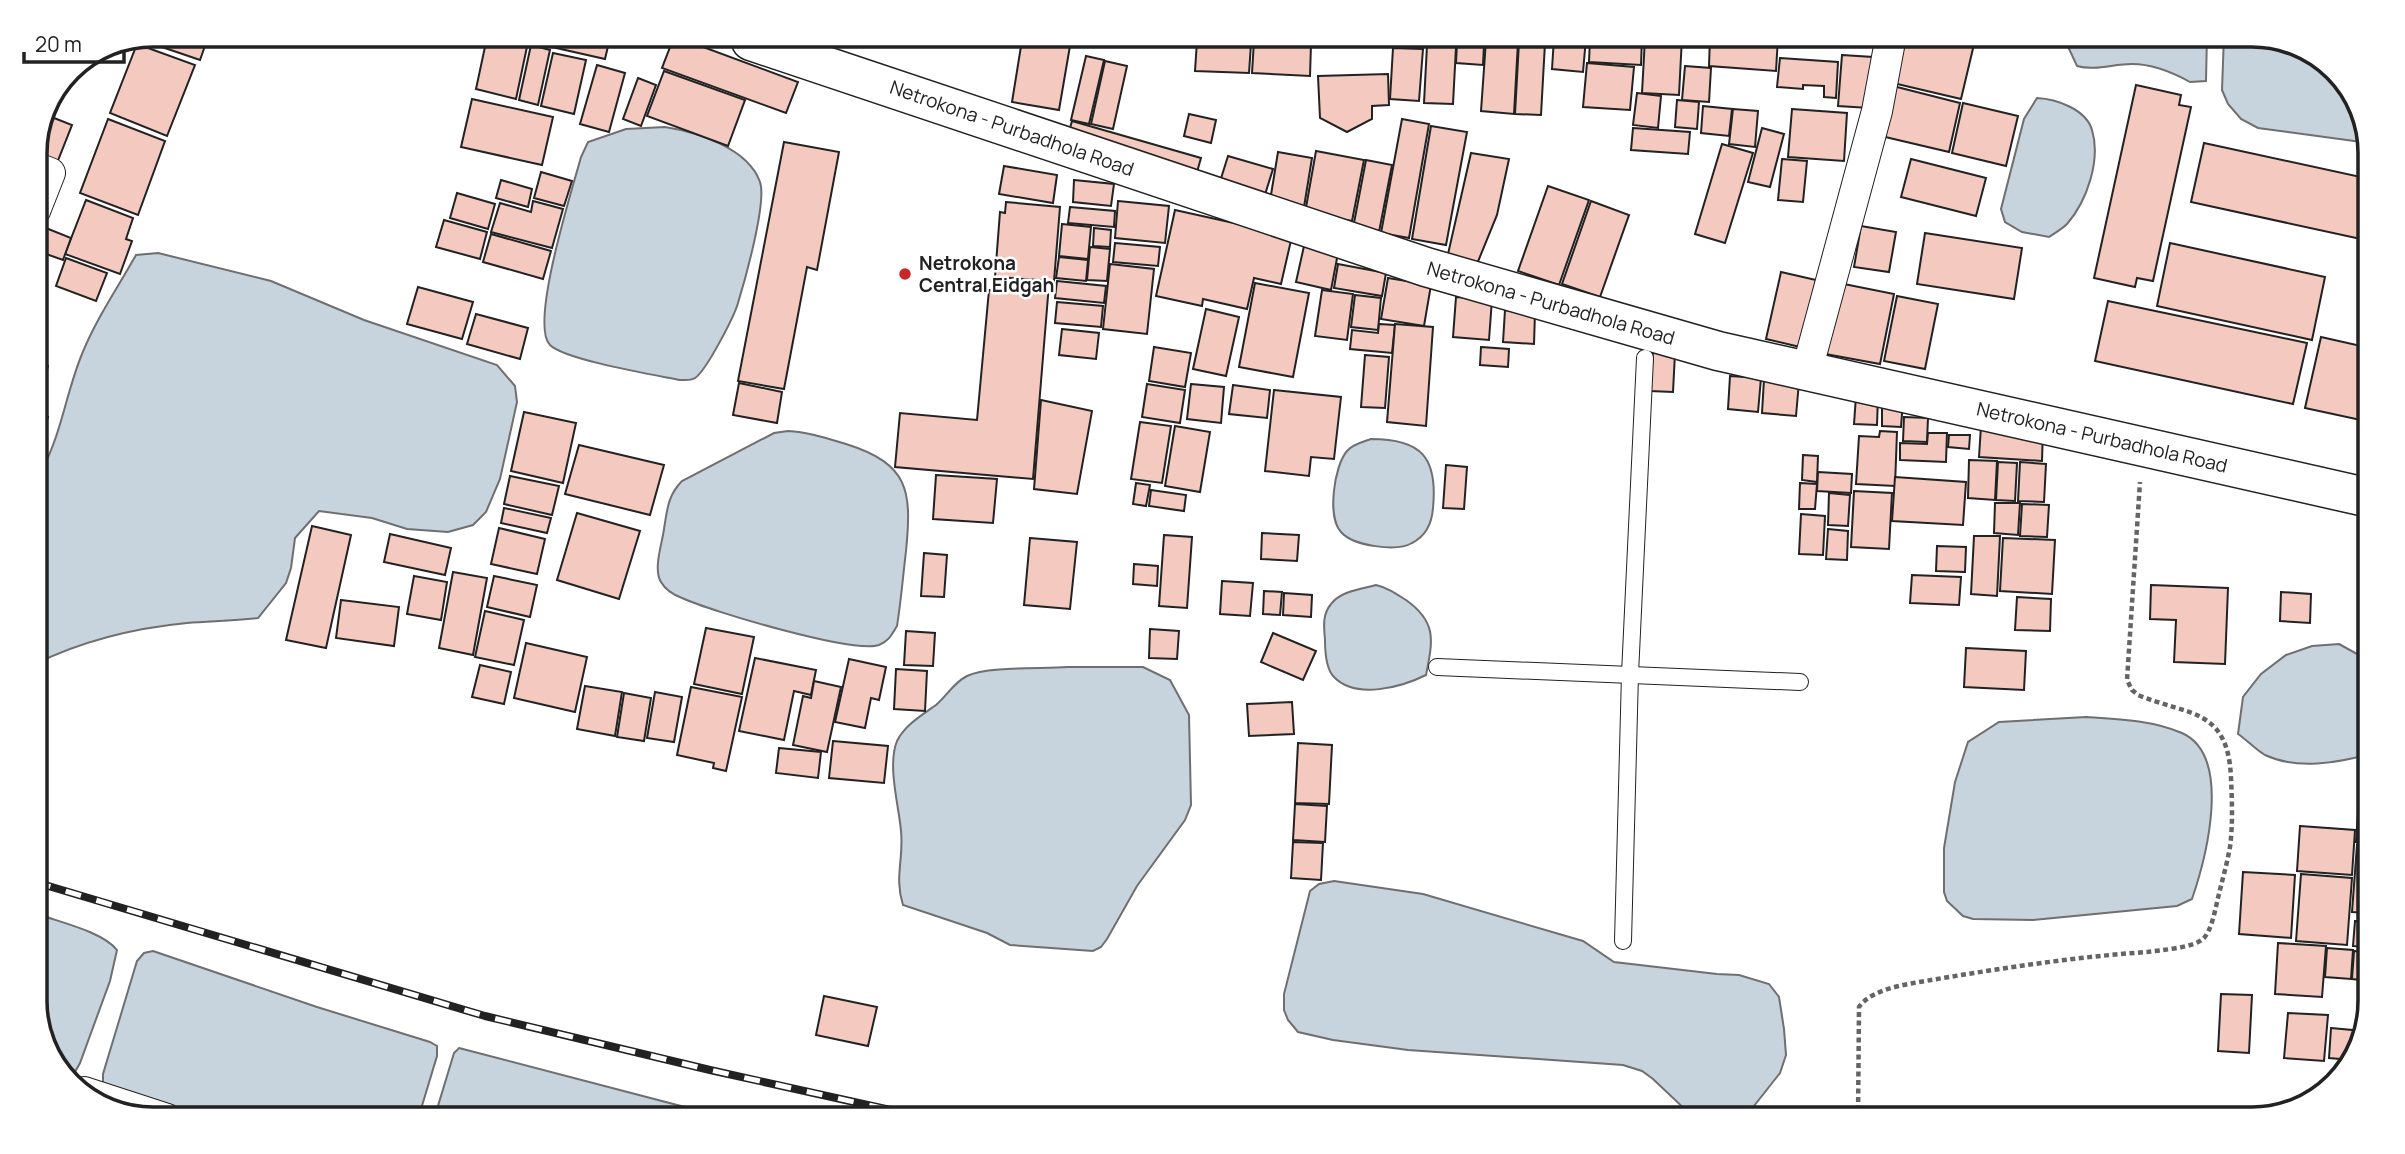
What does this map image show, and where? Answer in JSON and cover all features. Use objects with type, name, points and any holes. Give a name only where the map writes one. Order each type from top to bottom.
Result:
[{"type":"main road","name":"Netrokona - Purbadhola Road","points":[[769,47],[1426,267],[1718,351],[2358,495]]},
{"type":"street","points":[[1807,370],[1877,111],[1889,47]]},
{"type":"lane","points":[[1623,941],[1630,674],[1645,358]]},
{"type":"lane","points":[[1437,667],[1800,682]]},
{"type":"path","points":[[1858,1107],[1859,1007],[1864,999],[1916,983],[1988,970],[2191,945],[2203,939],[2213,920],[2230,847],[2232,814],[2231,766],[2221,738],[2215,727],[2206,719],[2174,705],[2138,695],[2127,680],[2143,446]]},
{"type":"shaded area","points":[[2068,47],[2207,47],[2206,81],[2190,82],[2169,72],[2140,64],[2091,68],[2077,66]]},
{"type":"shaded area","points":[[2224,47],[2252,47],[2286,53],[2311,65],[2340,94],[2352,119],[2357,141],[2258,128],[2241,119],[2228,104],[2222,90]]},
{"type":"shaded area","points":[[2037,98],[2069,106],[2084,116],[2092,130],[2094,142],[2093,167],[2081,204],[2067,224],[2049,237],[2022,232],[2005,222],[2001,209],[2024,119]]},
{"type":"shaded area","points":[[665,127],[692,133],[733,151],[754,170],[761,192],[754,241],[735,310],[706,365],[695,378],[688,380],[632,371],[573,356],[550,345],[545,332],[548,285],[562,224],[581,157],[588,142],[626,129]]},
{"type":"shaded area","points":[[158,253],[271,281],[364,320],[497,365],[515,386],[517,402],[500,479],[486,512],[473,525],[448,532],[407,529],[372,518],[319,511],[295,538],[286,583],[258,618],[148,628],[90,642],[47,659],[47,459],[82,354],[107,303],[136,255]]},
{"type":"shaded area","points":[[788,431],[817,436],[867,452],[883,461],[902,482],[908,511],[908,530],[897,626],[879,645],[865,646],[813,638],[750,621],[679,597],[661,582],[659,556],[669,503],[677,486],[774,433]]},
{"type":"shaded area","points":[[1371,439],[1388,440],[1414,447],[1423,454],[1429,464],[1434,490],[1431,518],[1421,537],[1405,546],[1375,546],[1355,541],[1341,532],[1337,525],[1333,504],[1342,458],[1352,447]]},
{"type":"shaded area","points":[[1376,585],[1388,589],[1416,608],[1428,624],[1431,642],[1426,675],[1405,684],[1366,690],[1343,684],[1334,677],[1326,659],[1324,626],[1328,608],[1340,596]]},
{"type":"shaded area","points":[[2339,644],[2358,654],[2358,757],[2317,764],[2277,760],[2265,755],[2238,734],[2243,697],[2261,674],[2286,655],[2312,646]]},
{"type":"shaded area","points":[[1143,667],[1170,680],[1189,715],[1191,805],[1185,820],[1137,886],[1107,939],[1101,947],[1093,951],[1010,945],[987,933],[903,905],[899,886],[901,831],[893,762],[900,735],[967,676],[1001,669]]},
{"type":"shaded area","points":[[2086,717],[2159,725],[2182,733],[2198,745],[2207,763],[2211,809],[2204,859],[2192,899],[2177,906],[2033,920],[1973,919],[1963,916],[1947,901],[1944,892],[1944,848],[1955,782],[1968,742],[1999,722]]},
{"type":"shaded area","points":[[1334,881],[1423,894],[1583,941],[1614,962],[1739,975],[1769,984],[1779,997],[1784,1029],[1786,1055],[1780,1073],[1753,1107],[1683,1107],[1642,1071],[1623,1065],[1408,1050],[1333,1040],[1298,1032],[1284,1010],[1284,994],[1310,891],[1319,884]]},
{"type":"shaded area","points":[[47,917],[91,932],[117,950],[110,981],[75,1072],[58,1048],[49,1021]]},
{"type":"shaded area","points":[[153,951],[430,1042],[437,1046],[437,1056],[422,1107],[166,1107],[128,1095],[103,1083],[103,1074],[137,961],[144,953]]},
{"type":"shaded area","points":[[459,1048],[685,1107],[438,1107],[454,1053]]},
{"type":"building","points":[[162,47],[205,47],[200,60]]},
{"type":"building","points":[[485,47],[527,47],[516,99],[476,89]]},
{"type":"building","points":[[531,47],[550,50],[538,105],[519,100]]},
{"type":"building","points":[[552,47],[608,47],[605,59]]},
{"type":"building","points":[[670,47],[703,47],[798,82],[786,113],[662,68]]},
{"type":"building","points":[[1021,47],[1070,47],[1059,110],[1012,102]]},
{"type":"building","points":[[1197,47],[1251,47],[1249,73],[1195,71]]},
{"type":"building","points":[[1254,47],[1311,47],[1310,76],[1252,73]]},
{"type":"building","points":[[1427,47],[1456,47],[1453,104],[1424,103]]},
{"type":"building","points":[[1457,47],[1484,47],[1483,65],[1456,63]]},
{"type":"building","points":[[1486,47],[1518,47],[1514,114],[1481,111]]},
{"type":"building","points":[[1519,47],[1545,47],[1541,115],[1515,114]]},
{"type":"building","points":[[1553,47],[1585,47],[1583,72],[1552,69]]},
{"type":"building","points":[[1590,47],[1642,47],[1641,65],[1589,62]]},
{"type":"building","points":[[1645,47],[1681,47],[1679,95],[1642,93]]},
{"type":"building","points":[[1710,47],[1777,47],[1776,71],[1709,66]]},
{"type":"building","points":[[1901,47],[1973,47],[1961,99],[1893,83]]},
{"type":"building","points":[[147,48],[195,65],[167,136],[110,113],[135,49]]},
{"type":"building","points":[[1393,48],[1423,49],[1419,101],[1390,99]]},
{"type":"building","points":[[553,53],[586,60],[574,114],[541,106]]},
{"type":"building","points":[[1842,55],[1873,57],[1869,108],[1838,106]]},
{"type":"building","points":[[1086,56],[1104,60],[1089,124],[1071,120]]},
{"type":"building","points":[[1780,58],[1838,62],[1836,98],[1824,97],[1824,86],[1803,85],[1803,89],[1777,87]]},
{"type":"building","points":[[1105,61],[1127,66],[1113,129],[1091,124]]},
{"type":"building","points":[[1587,63],[1634,67],[1630,110],[1583,107]]},
{"type":"building","points":[[597,65],[625,73],[609,132],[580,124]]},
{"type":"building","points":[[1685,66],[1711,68],[1709,102],[1682,100]]},
{"type":"building","points":[[664,71],[745,100],[728,146],[647,116]]},
{"type":"building","points":[[1388,74],[1389,105],[1372,106],[1372,119],[1347,132],[1320,118],[1318,76]]},
{"type":"building","points":[[638,78],[656,85],[641,126],[623,119]]},
{"type":"building","points":[[2136,85],[2181,95],[2179,105],[2191,107],[2153,281],[2137,278],[2135,287],[2094,278]]},
{"type":"building","points":[[1893,86],[1960,103],[1949,152],[1881,136]]},
{"type":"building","points":[[1637,93],[1661,96],[1658,128],[1633,125]]},
{"type":"building","points":[[472,99],[553,117],[542,165],[461,147]]},
{"type":"building","points":[[1677,100],[1699,102],[1697,129],[1675,127]]},
{"type":"building","points":[[1963,103],[2018,116],[2006,166],[1952,153]]},
{"type":"building","points":[[1703,106],[1732,109],[1729,136],[1701,133]]},
{"type":"building","points":[[1733,109],[1758,111],[1755,147],[1729,144]]},
{"type":"building","points":[[1792,109],[1847,113],[1844,161],[1788,157]]},
{"type":"building","points":[[1189,114],[1216,120],[1211,143],[1184,136]]},
{"type":"building","points":[[54,118],[72,125],[55,168],[47,165],[47,146]]},
{"type":"building","points":[[108,119],[165,141],[138,215],[80,193]]},
{"type":"building","points":[[1402,119],[1429,124],[1409,238],[1381,233]]},
{"type":"building","points":[[1072,121],[1201,158],[1195,179],[1066,142]]},
{"type":"building","points":[[1431,126],[1467,132],[1446,245],[1412,239]]},
{"type":"building","points":[[1633,128],[1690,132],[1688,154],[1631,150]]},
{"type":"building","points":[[1762,128],[1784,134],[1770,187],[1748,182]]},
{"type":"building","points":[[784,142],[839,152],[817,270],[807,267],[784,389],[738,381]]},
{"type":"building","points":[[2204,143],[2358,176],[2358,238],[2191,202]]},
{"type":"building","points":[[1722,144],[1753,153],[1725,243],[1695,234]]},
{"type":"building","points":[[1316,151],[1364,160],[1352,221],[1305,213]]},
{"type":"building","points":[[1278,152],[1312,158],[1304,207],[1270,201]]},
{"type":"building","points":[[1471,153],[1509,159],[1497,215],[1477,264],[1448,254]]},
{"type":"building","points":[[1228,156],[1273,169],[1263,201],[1218,188]]},
{"type":"building","points":[[1782,159],[1807,161],[1803,202],[1778,200]]},
{"type":"building","points":[[1911,159],[1986,178],[1976,216],[1901,197]]},
{"type":"building","points":[[1366,160],[1392,165],[1379,232],[1353,228]]},
{"type":"building","points":[[1004,166],[1057,175],[1053,203],[999,194]]},
{"type":"building","points":[[541,172],[572,181],[564,206],[534,198]]},
{"type":"building","points":[[501,180],[532,189],[528,207],[496,198]]},
{"type":"building","points":[[1074,180],[1114,184],[1111,206],[1073,202]]},
{"type":"building","points":[[1548,186],[1589,200],[1559,285],[1518,271]]},
{"type":"building","points":[[457,193],[495,204],[488,229],[450,218]]},
{"type":"building","points":[[86,200],[133,218],[126,239],[132,241],[120,274],[65,254]]},
{"type":"building","points":[[533,201],[563,209],[552,248],[491,232],[500,203],[531,212]]},
{"type":"building","points":[[1118,201],[1169,206],[1165,243],[1115,238]]},
{"type":"building","points":[[1591,201],[1629,215],[1600,297],[1562,284]]},
{"type":"building","points":[[1006,202],[1060,207],[1054,281],[995,277],[1000,212],[1005,213]]},
{"type":"building","points":[[1070,207],[1115,211],[1114,227],[1068,223]]},
{"type":"building","points":[[1175,210],[1292,236],[1281,284],[1254,278],[1247,309],[1203,299],[1202,306],[1156,296]]},
{"type":"building","points":[[444,220],[487,232],[480,259],[436,247]]},
{"type":"building","points":[[1062,224],[1091,227],[1088,259],[1059,256]]},
{"type":"building","points":[[1861,226],[1896,232],[1889,272],[1854,267]]},
{"type":"building","points":[[47,228],[71,238],[63,260],[47,254]]},
{"type":"building","points":[[1094,228],[1111,230],[1110,247],[1093,246]]},
{"type":"building","points":[[1925,233],[2022,248],[2014,299],[1917,284]]},
{"type":"building","points":[[491,234],[551,251],[543,279],[483,262]]},
{"type":"building","points":[[1115,243],[1160,247],[1158,266],[1113,262]]},
{"type":"building","points":[[2170,243],[2325,277],[2312,340],[2157,306]]},
{"type":"building","points":[[1304,246],[1338,253],[1331,290],[1296,282]]},
{"type":"building","points":[[1090,247],[1110,249],[1107,281],[1087,280]]},
{"type":"building","points":[[1059,257],[1088,260],[1086,281],[1056,278]]},
{"type":"building","points":[[66,258],[107,273],[96,301],[56,286]]},
{"type":"building","points":[[1110,264],[1154,269],[1147,334],[1103,329]]},
{"type":"building","points":[[1338,264],[1386,273],[1382,296],[1334,288]]},
{"type":"building","points":[[1781,272],[1816,280],[1800,347],[1766,339]]},
{"type":"building","points":[[1388,278],[1431,285],[1424,326],[1381,319]]},
{"type":"building","points":[[1020,281],[1049,284],[1033,479],[895,467],[900,413],[977,420],[989,290],[1019,292]]},
{"type":"building","points":[[1057,281],[1106,286],[1104,303],[1055,298]]},
{"type":"building","points":[[1834,282],[1894,294],[1880,364],[1820,353]]},
{"type":"building","points":[[1255,283],[1309,293],[1293,377],[1239,367]]},
{"type":"building","points":[[418,287],[473,302],[462,339],[407,324]]},
{"type":"building","points":[[1322,290],[1353,294],[1347,340],[1315,336]]},
{"type":"building","points":[[1355,295],[1381,298],[1378,330],[1351,327]]},
{"type":"building","points":[[1897,296],[1938,304],[1925,369],[1884,361]]},
{"type":"building","points":[[1456,297],[1492,299],[1489,340],[1453,337]]},
{"type":"building","points":[[2108,301],[2307,343],[2293,404],[2095,361]]},
{"type":"building","points":[[1057,302],[1103,306],[1101,327],[1055,323]]},
{"type":"building","points":[[1206,309],[1239,317],[1226,376],[1193,369]]},
{"type":"building","points":[[1505,310],[1535,312],[1534,344],[1503,342]]},
{"type":"building","points":[[476,314],[528,328],[520,359],[467,344]]},
{"type":"building","points":[[1379,324],[1395,325],[1392,353],[1350,349],[1352,330],[1378,333]]},
{"type":"building","points":[[1395,324],[1433,327],[1426,426],[1387,422]]},
{"type":"building","points":[[1062,329],[1099,333],[1096,359],[1059,355]]},
{"type":"building","points":[[2321,337],[2358,345],[2358,419],[2305,408]]},
{"type":"building","points":[[1154,347],[1191,353],[1185,387],[1149,381]]},
{"type":"building","points":[[1481,347],[1509,349],[1508,367],[1480,365]]},
{"type":"building","points":[[1653,351],[1675,353],[1673,392],[1650,391]]},
{"type":"building","points":[[1365,355],[1389,357],[1385,408],[1361,407]]},
{"type":"building","points":[[1730,376],[1761,378],[1758,412],[1728,409]]},
{"type":"building","points":[[1764,379],[1799,382],[1796,416],[1762,413]]},
{"type":"building","points":[[739,383],[782,392],[777,423],[733,415]]},
{"type":"building","points":[[1147,384],[1185,390],[1180,423],[1142,417]]},
{"type":"building","points":[[1191,384],[1224,387],[1221,423],[1187,419]]},
{"type":"building","points":[[1233,385],[1270,390],[1267,418],[1229,414]]},
{"type":"building","points":[[1274,390],[1341,397],[1334,459],[1311,457],[1309,476],[1265,471]]},
{"type":"building","points":[[1856,396],[1878,397],[1877,425],[1854,424]]},
{"type":"building","points":[[1041,400],[1092,411],[1077,494],[1034,489]]},
{"type":"building","points":[[1882,401],[1903,402],[1901,427],[1882,426]]},
{"type":"building","points":[[524,412],[576,423],[563,483],[511,471]]},
{"type":"building","points":[[1904,417],[1928,418],[1927,442],[1903,441]]},
{"type":"building","points":[[1140,422],[1171,426],[1162,483],[1131,479]]},
{"type":"building","points":[[1175,426],[1210,432],[1200,492],[1165,486]]},
{"type":"building","points":[[1981,426],[2043,429],[2042,461],[1979,457]]},
{"type":"building","points":[[1880,431],[1897,432],[1895,486],[1856,484],[1859,436],[1879,437]]},
{"type":"building","points":[[1928,433],[1947,433],[1946,462],[1900,460],[1900,443],[1927,444]]},
{"type":"building","points":[[1949,435],[1970,435],[1969,449],[1948,447]]},
{"type":"building","points":[[579,445],[664,465],[650,515],[565,494]]},
{"type":"building","points":[[1803,455],[1818,456],[1817,482],[1802,480]]},
{"type":"building","points":[[1969,460],[1997,461],[1995,500],[1968,498]]},
{"type":"building","points":[[1998,462],[2017,463],[2015,501],[1996,500]]},
{"type":"building","points":[[2020,462],[2046,464],[2044,502],[2018,501]]},
{"type":"building","points":[[1446,465],[1467,467],[1464,509],[1443,508]]},
{"type":"building","points":[[1818,472],[1852,474],[1851,493],[1817,491]]},
{"type":"building","points":[[936,475],[997,479],[993,523],[933,519]]},
{"type":"building","points":[[510,476],[559,486],[552,515],[504,504]]},
{"type":"building","points":[[1895,477],[1966,482],[1963,525],[1892,521]]},
{"type":"building","points":[[1136,483],[1150,485],[1146,506],[1133,504]]},
{"type":"building","points":[[1800,483],[1817,484],[1815,509],[1799,509]]},
{"type":"building","points":[[1151,490],[1186,495],[1184,511],[1149,506]]},
{"type":"building","points":[[1854,491],[1892,493],[1889,549],[1851,547]]},
{"type":"building","points":[[1829,493],[1850,495],[1848,526],[1828,525]]},
{"type":"building","points":[[1995,503],[2020,503],[2018,535],[1994,533]]},
{"type":"building","points":[[2022,504],[2049,505],[2047,537],[2020,536]]},
{"type":"building","points":[[504,508],[551,518],[547,533],[501,523]]},
{"type":"building","points":[[577,513],[640,531],[619,599],[557,580]]},
{"type":"building","points":[[1801,514],[1825,516],[1823,555],[1799,554]]},
{"type":"building","points":[[312,526],[351,535],[326,648],[286,640]]},
{"type":"building","points":[[499,528],[545,539],[537,574],[491,564]]},
{"type":"building","points":[[1828,529],[1848,531],[1847,560],[1826,559]]},
{"type":"building","points":[[1262,533],[1299,535],[1297,561],[1261,559]]},
{"type":"building","points":[[390,534],[451,548],[445,575],[384,562]]},
{"type":"building","points":[[1164,535],[1192,537],[1187,608],[1159,606]]},
{"type":"building","points":[[1974,536],[2000,536],[1997,596],[1971,594]]},
{"type":"building","points":[[1030,538],[1077,542],[1070,609],[1024,605]]},
{"type":"building","points":[[2003,538],[2055,540],[2052,594],[2000,591]]},
{"type":"building","points":[[1937,546],[1966,547],[1965,572],[1936,571]]},
{"type":"building","points":[[924,553],[947,555],[944,597],[921,596]]},
{"type":"building","points":[[1134,564],[1158,566],[1157,586],[1133,584]]},
{"type":"building","points":[[453,572],[487,578],[473,655],[439,648]]},
{"type":"building","points":[[1912,575],[1961,577],[1959,605],[1910,603]]},
{"type":"building","points":[[414,576],[447,582],[441,620],[407,614]]},
{"type":"building","points":[[494,576],[537,585],[530,617],[487,607]]},
{"type":"building","points":[[1222,581],[1253,583],[1250,616],[1220,614]]},
{"type":"building","points":[[2151,585],[2228,588],[2225,664],[2174,662],[2176,620],[2150,619]]},
{"type":"building","points":[[1264,591],[1282,592],[1280,615],[1263,614]]},
{"type":"building","points":[[2281,592],[2311,594],[2310,623],[2280,621]]},
{"type":"building","points":[[1284,593],[1312,595],[1311,617],[1283,615]]},
{"type":"building","points":[[2017,597],[2051,599],[2050,631],[2015,630]]},
{"type":"building","points":[[341,600],[399,607],[394,646],[336,638]]},
{"type":"building","points":[[485,611],[524,620],[514,665],[475,657]]},
{"type":"building","points":[[706,628],[754,637],[742,694],[694,684]]},
{"type":"building","points":[[1150,629],[1179,631],[1177,659],[1149,658]]},
{"type":"building","points":[[906,631],[935,633],[933,666],[904,665]]},
{"type":"building","points":[[1273,633],[1316,651],[1303,680],[1261,662]]},
{"type":"building","points":[[526,643],[587,657],[575,712],[514,698]]},
{"type":"building","points":[[1966,648],[2026,651],[2024,690],[1964,687]]},
{"type":"building","points":[[755,658],[816,670],[811,695],[794,691],[784,740],[739,731]]},
{"type":"building","points":[[849,659],[886,667],[879,700],[871,698],[865,728],[835,722]]},
{"type":"building","points":[[480,665],[511,672],[504,704],[472,697]]},
{"type":"building","points":[[896,669],[927,671],[925,711],[894,709]]},
{"type":"building","points":[[814,681],[841,687],[827,752],[793,745],[803,696],[811,698]]},
{"type":"building","points":[[585,686],[622,692],[615,736],[577,729]]},
{"type":"building","points":[[691,687],[742,697],[726,771],[713,768],[714,763],[677,755]]},
{"type":"building","points":[[655,692],[682,697],[674,742],[647,738]]},
{"type":"building","points":[[624,693],[651,698],[644,741],[617,737]]},
{"type":"building","points":[[1292,702],[1294,734],[1249,736],[1247,704]]},
{"type":"building","points":[[833,741],[888,746],[884,783],[829,778]]},
{"type":"building","points":[[1298,743],[1332,745],[1329,804],[1295,803]]},
{"type":"building","points":[[779,748],[821,752],[818,778],[776,773]]},
{"type":"building","points":[[1295,804],[1327,806],[1325,842],[1293,840]]},
{"type":"building","points":[[2300,826],[2355,830],[2352,875],[2297,871]]},
{"type":"building","points":[[1293,842],[1323,843],[1321,880],[1291,878]]},
{"type":"building","points":[[2357,845],[2358,845],[2358,912],[2352,912]]},
{"type":"building","points":[[2243,872],[2295,875],[2291,938],[2239,934]]},
{"type":"building","points":[[2301,874],[2352,878],[2347,945],[2296,941]]},
{"type":"building","points":[[2355,921],[2358,921],[2358,946],[2353,946]]},
{"type":"building","points":[[2278,943],[2326,946],[2322,997],[2275,994]]},
{"type":"building","points":[[2327,948],[2353,950],[2351,979],[2325,977]]},
{"type":"building","points":[[2354,951],[2358,951],[2358,980],[2352,979]]},
{"type":"building","points":[[2221,994],[2252,995],[2249,1053],[2218,1051]]},
{"type":"building","points":[[824,996],[877,1007],[868,1046],[816,1035]]},
{"type":"building","points":[[2288,1013],[2328,1015],[2324,1061],[2284,1058]]},
{"type":"building","points":[[2331,1028],[2353,1030],[2341,1059],[2329,1058]]},
{"type":"railway","points":[[47,886],[485,1016],[877,1107]]},
{"type":"place","name":"Netrokona Central Eidgah","points":[[905,274]]}]
